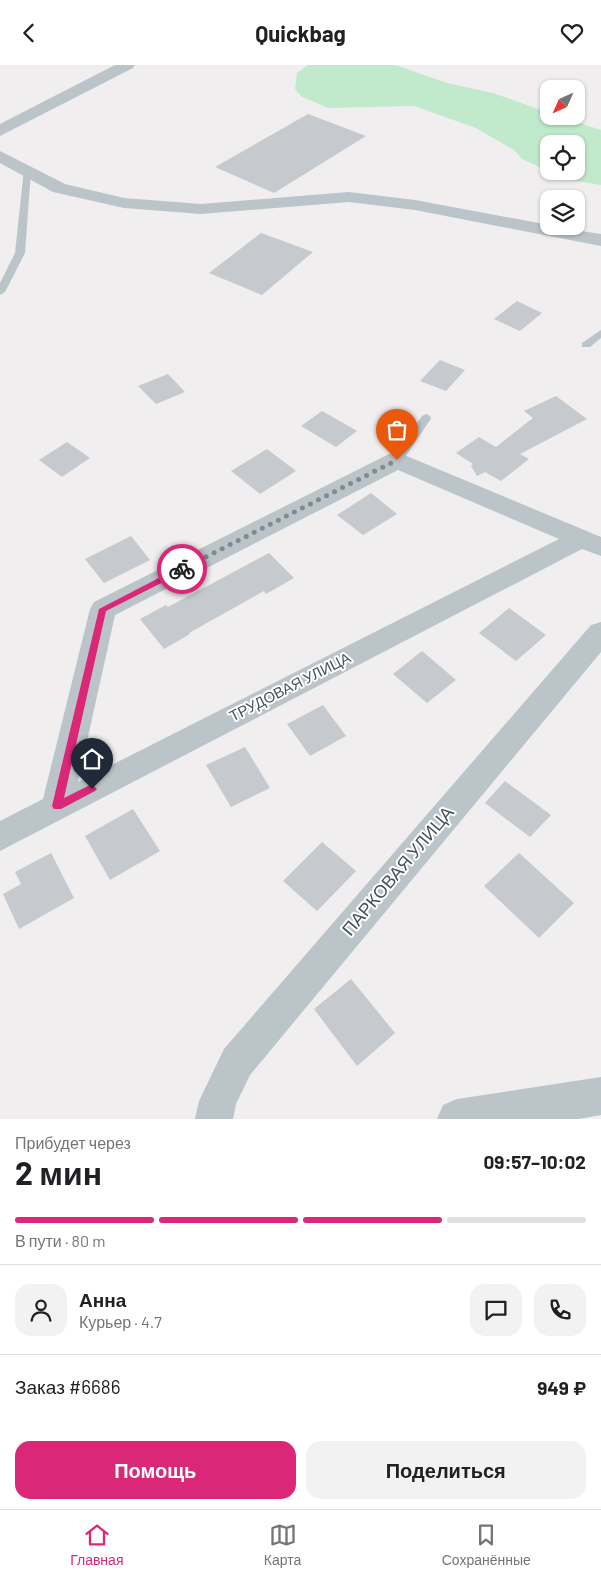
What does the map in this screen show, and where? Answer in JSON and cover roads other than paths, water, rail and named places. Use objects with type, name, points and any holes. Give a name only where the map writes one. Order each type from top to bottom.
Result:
[{"type":"street","points":[[0,131],[127,65]]},
{"type":"street","points":[[0,156],[59,188],[124,203],[201,209],[349,197],[415,205],[601,240]]},
{"type":"street","points":[[57,806],[103,609],[397,460],[591,543]]},
{"type":"street","name":"ТРУДОВАЯ УЛИЦА","points":[[0,837],[57,806],[591,543]]},
{"type":"street","name":"ПАРКОВАЯ УЛИЦА","points":[[214,1119],[218,1101],[237,1062],[601,633]]},
{"type":"street","points":[[457,1119],[601,1096]]},
{"type":"lane","points":[[0,292],[20,253],[27,171]]},
{"type":"lane","points":[[586,345],[601,333]]},
{"type":"lane","points":[[397,460],[426,418]]}]
